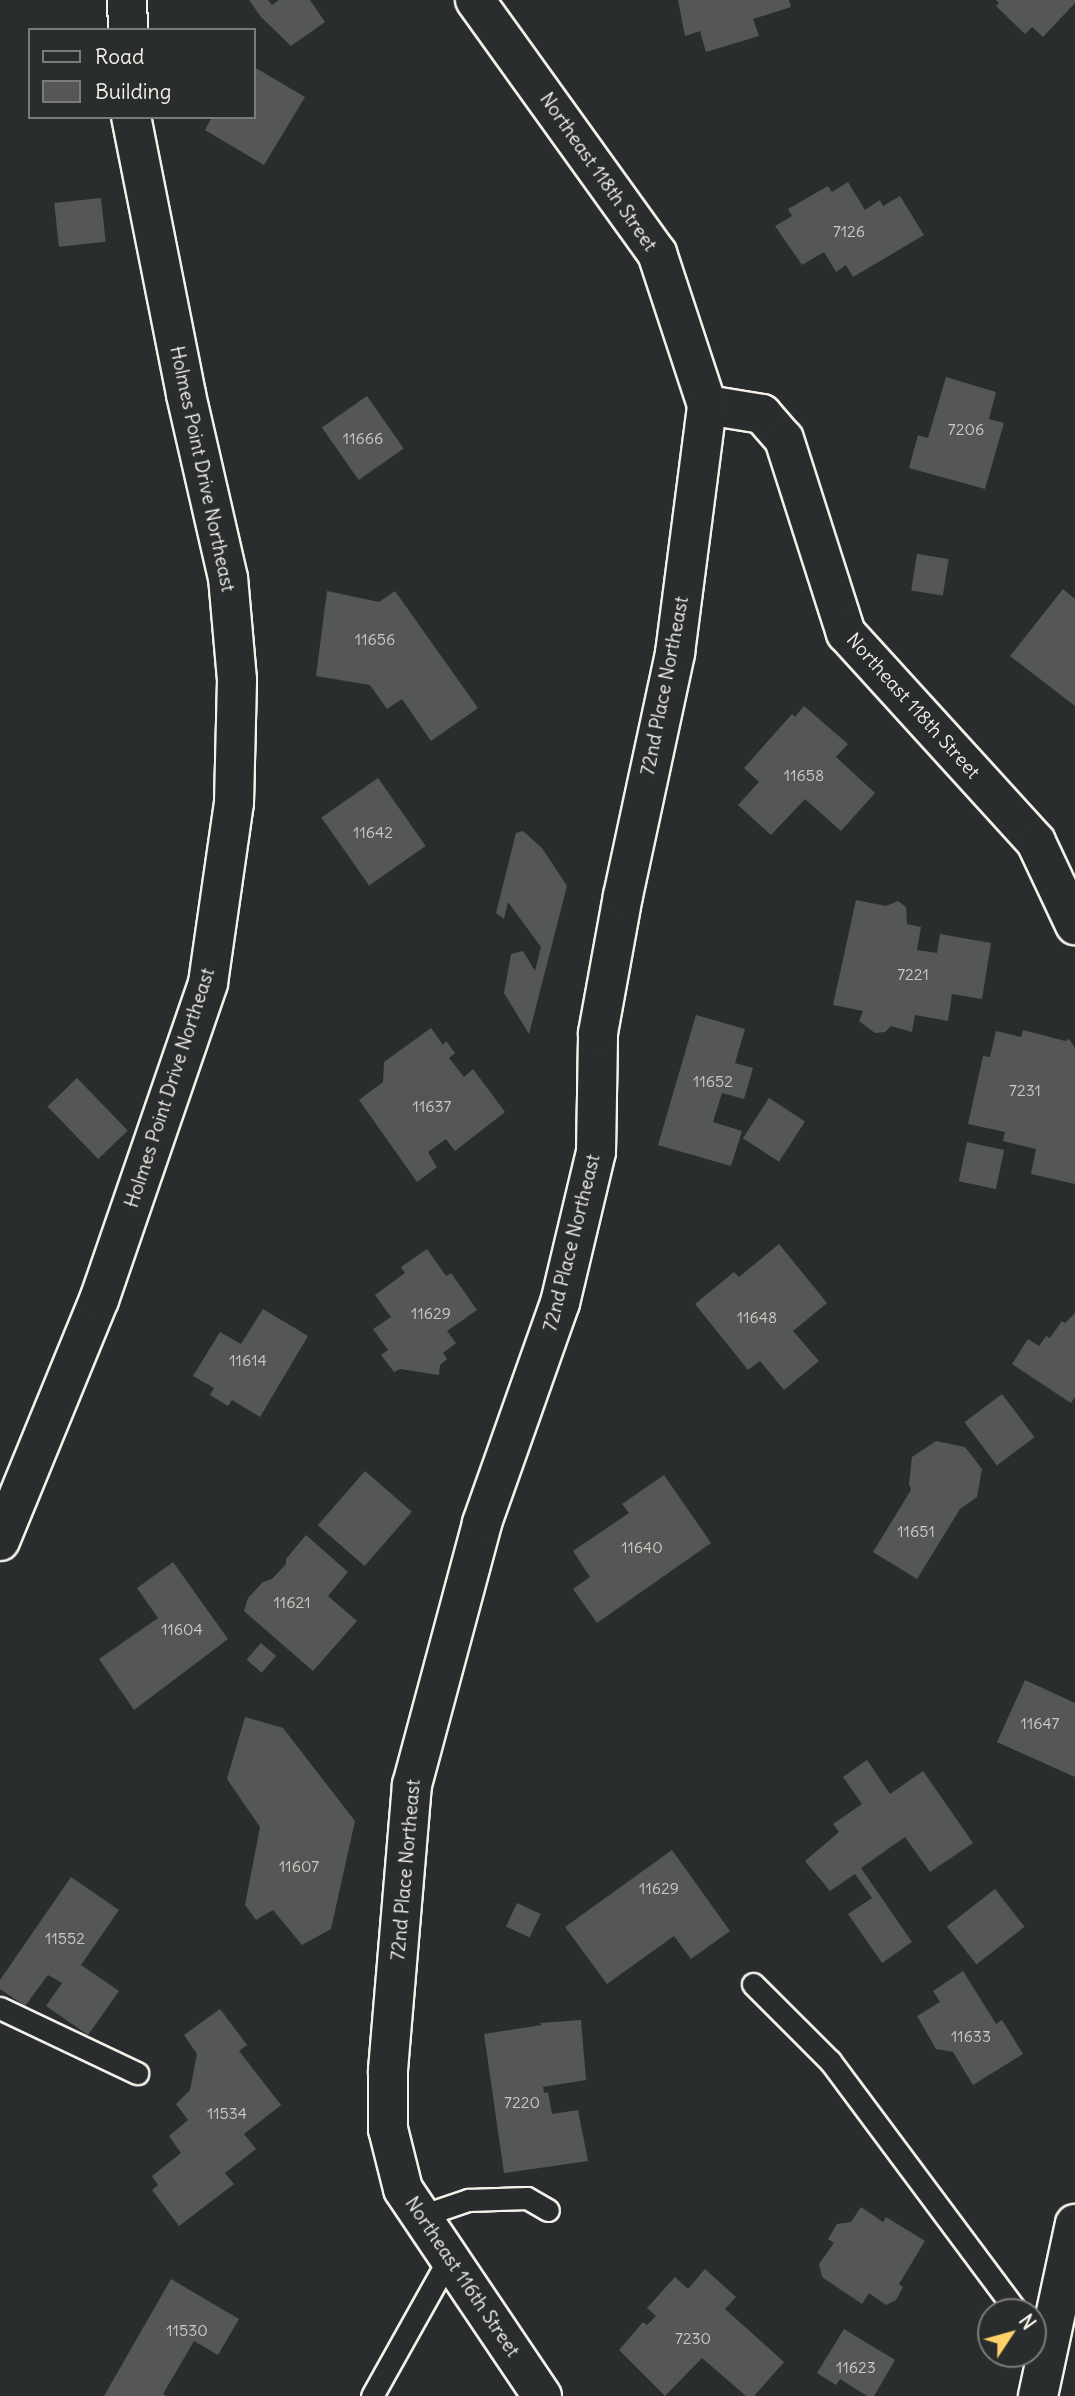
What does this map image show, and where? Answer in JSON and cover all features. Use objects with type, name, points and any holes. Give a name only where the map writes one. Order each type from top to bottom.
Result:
[{"type":"street","points":[[127,0],[128,28]]},
{"type":"street","name":"Northeast 118th Street","points":[[475,0],[657,253],[707,405],[762,414],[784,439],[846,633],[1036,842],[1075,925]]},
{"type":"street","name":"Holmes Point Drive Northeast","points":[[0,1541],[99,1300],[208,983],[234,803],[237,680],[228,578],[186,394],[131,119]]},
{"type":"street","name":"72nd Place Northeast","points":[[388,2070],[412,1784],[482,1523],[560,1303],[596,1152],[598,1033],[623,896],[676,653],[707,405]]},
{"type":"street","name":"Northeast 116th Street","points":[[388,2070],[388,2129],[403,2189],[542,2396]]},
{"type":"street","points":[[1047,2320],[1075,2224]]},
{"type":"street","points":[[1038,2396],[1039,2368]]},
{"type":"lane","points":[[753,1984],[831,2061],[1007,2298]]},
{"type":"lane","points":[[0,2008],[137,2073]]},
{"type":"lane","points":[[421,2216],[468,2200],[527,2198],[548,2210]]},
{"type":"lane","points":[[372,2396],[449,2258]]},
{"type":"building","points":[[249,0],[268,0],[272,5],[279,0],[310,0],[325,22],[291,46],[261,17]]},
{"type":"building","points":[[678,0],[789,0],[791,7],[753,19],[759,36],[706,52],[700,31],[685,36]]},
{"type":"building","points":[[996,0],[1075,0],[1075,3],[1043,37],[1032,27],[1025,34],[996,6],[999,3]]},
{"type":"building","points":[[256,68],[305,97],[264,165],[205,130],[211,119],[256,119]]},
{"type":"building","points":[[848,182],[865,210],[880,200],[883,206],[900,196],[924,235],[853,277],[846,265],[836,272],[824,252],[802,265],[775,226],[792,216],[788,209],[828,186],[832,192]]},
{"type":"building","points":[[101,198],[106,242],[59,247],[54,203]]},
{"type":"building","points":[[946,377],[996,392],[989,419],[1004,423],[985,489],[909,468],[918,435],[928,438]]},
{"type":"building","points":[[367,396],[404,448],[359,480],[322,428]]},
{"type":"building","points":[[917,554],[949,559],[943,596],[911,591]]},
{"type":"building","points":[[1063,589],[1075,599],[1075,706],[1010,656]]},
{"type":"building","points":[[327,591],[379,602],[395,591],[478,708],[431,741],[402,699],[387,709],[370,685],[316,676]]},
{"type":"building","points":[[804,706],[848,744],[836,757],[875,793],[841,831],[805,799],[771,835],[738,805],[759,782],[744,768],[792,714],[795,717]]},
{"type":"building","points":[[378,778],[426,846],[369,886],[321,818]]},
{"type":"building","points":[[523,831],[542,848],[567,886],[529,1034],[504,993],[511,954],[523,951],[535,971],[541,947],[508,902],[504,919],[496,913],[516,833]]},
{"type":"building","points":[[856,900],[886,906],[898,901],[906,907],[907,924],[921,927],[917,950],[937,953],[940,934],[991,943],[982,999],[952,994],[948,1021],[915,1015],[912,1032],[891,1026],[885,1032],[875,1033],[859,1021],[863,1011],[833,1005]]},
{"type":"building","points":[[696,1015],[745,1029],[735,1063],[753,1068],[744,1099],[722,1093],[713,1122],[742,1131],[731,1166],[658,1145]]},
{"type":"building","points":[[431,1028],[443,1045],[446,1041],[455,1053],[449,1058],[464,1077],[473,1069],[505,1112],[455,1151],[446,1139],[428,1152],[437,1167],[417,1182],[359,1100],[383,1082],[384,1062]]},
{"type":"building","points":[[1023,1030],[1065,1041],[1069,1039],[1075,1048],[1075,1184],[1031,1174],[1036,1149],[1003,1141],[1005,1132],[968,1124],[983,1056],[990,1057],[996,1031],[1021,1037]]},
{"type":"building","points":[[77,1078],[128,1131],[98,1159],[48,1106]]},
{"type":"building","points":[[769,1098],[805,1121],[779,1162],[743,1138]]},
{"type":"building","points":[[967,1142],[1004,1150],[996,1189],[959,1181]]},
{"type":"building","points":[[779,1244],[827,1303],[793,1331],[819,1361],[784,1390],[760,1361],[748,1370],[695,1304],[734,1272],[739,1277]]},
{"type":"building","points":[[427,1249],[446,1276],[451,1273],[477,1310],[447,1331],[456,1343],[443,1353],[447,1359],[440,1365],[439,1375],[400,1369],[394,1372],[381,1355],[388,1350],[373,1329],[391,1317],[375,1295],[405,1273],[401,1267]]},
{"type":"building","points":[[263,1309],[308,1336],[260,1417],[232,1400],[228,1406],[210,1395],[214,1388],[193,1376],[220,1332],[241,1344]]},
{"type":"building","points":[[1075,1313],[1075,1397],[1071,1403],[1012,1364],[1028,1339],[1039,1346],[1046,1336],[1050,1338],[1062,1321],[1065,1323]]},
{"type":"building","points":[[1002,1394],[1034,1437],[997,1465],[964,1422]]},
{"type":"building","points":[[936,1441],[965,1447],[982,1469],[977,1497],[960,1509],[917,1579],[873,1552],[911,1490],[909,1484],[912,1457]]},
{"type":"building","points":[[365,1471],[412,1512],[365,1566],[318,1525]]},
{"type":"building","points":[[664,1475],[711,1543],[597,1623],[573,1589],[590,1577],[573,1551],[629,1513],[622,1504]]},
{"type":"building","points":[[306,1535],[348,1572],[328,1596],[357,1621],[313,1671],[244,1611],[248,1598],[286,1564],[286,1559]]},
{"type":"building","points":[[173,1562],[228,1639],[134,1710],[99,1659],[158,1618],[137,1588]]},
{"type":"building","points":[[261,1643],[276,1656],[262,1673],[247,1660]]},
{"type":"building","points":[[1025,1680],[1075,1703],[1075,1777],[997,1742]]},
{"type":"building","points":[[245,1717],[283,1728],[355,1821],[331,1929],[302,1945],[273,1910],[256,1920],[245,1905],[260,1827],[227,1779]]},
{"type":"building","points":[[867,1760],[890,1794],[923,1771],[973,1843],[930,1872],[905,1837],[861,1868],[912,1942],[882,1963],[848,1914],[872,1898],[855,1874],[830,1891],[805,1861],[839,1832],[833,1824],[862,1804],[843,1777]]},
{"type":"building","points":[[672,1850],[730,1931],[691,1959],[674,1936],[607,1984],[565,1927]]},
{"type":"building","points":[[71,1877],[119,1910],[81,1965],[119,1991],[88,2035],[46,2006],[62,1983],[48,1975],[25,2006],[0,1989],[0,1980]]},
{"type":"building","points":[[995,1889],[1025,1927],[976,1964],[947,1927]]},
{"type":"building","points":[[517,1903],[541,1914],[530,1938],[506,1927]]},
{"type":"building","points":[[963,1971],[996,2024],[1002,2020],[1023,2054],[973,2085],[953,2052],[936,2049],[917,2016],[940,2002],[933,1991]]},
{"type":"building","points":[[220,2009],[247,2045],[239,2051],[281,2105],[244,2134],[256,2149],[225,2173],[234,2184],[179,2226],[152,2190],[158,2185],[152,2176],[181,2153],[169,2136],[188,2120],[176,2104],[190,2090],[197,2054],[184,2035]]},
{"type":"building","points":[[581,2020],[586,2080],[543,2087],[544,2093],[548,2092],[552,2114],[578,2110],[588,2161],[504,2173],[484,2034],[542,2025],[540,2023]]},
{"type":"building","points":[[861,2207],[883,2222],[886,2217],[925,2241],[899,2284],[903,2287],[896,2300],[886,2305],[869,2293],[862,2304],[822,2277],[819,2264],[834,2243],[828,2239],[837,2224],[851,2222]]},
{"type":"building","points":[[705,2269],[736,2297],[725,2309],[784,2362],[754,2396],[746,2396],[702,2358],[665,2396],[619,2350],[643,2322],[647,2325],[656,2316],[647,2308],[675,2277],[688,2289]]},
{"type":"building","points":[[171,2279],[239,2319],[218,2355],[194,2341],[163,2394],[166,2396],[104,2396]]},
{"type":"building","points":[[844,2329],[895,2360],[874,2396],[867,2396],[840,2379],[836,2385],[817,2373]]}]
